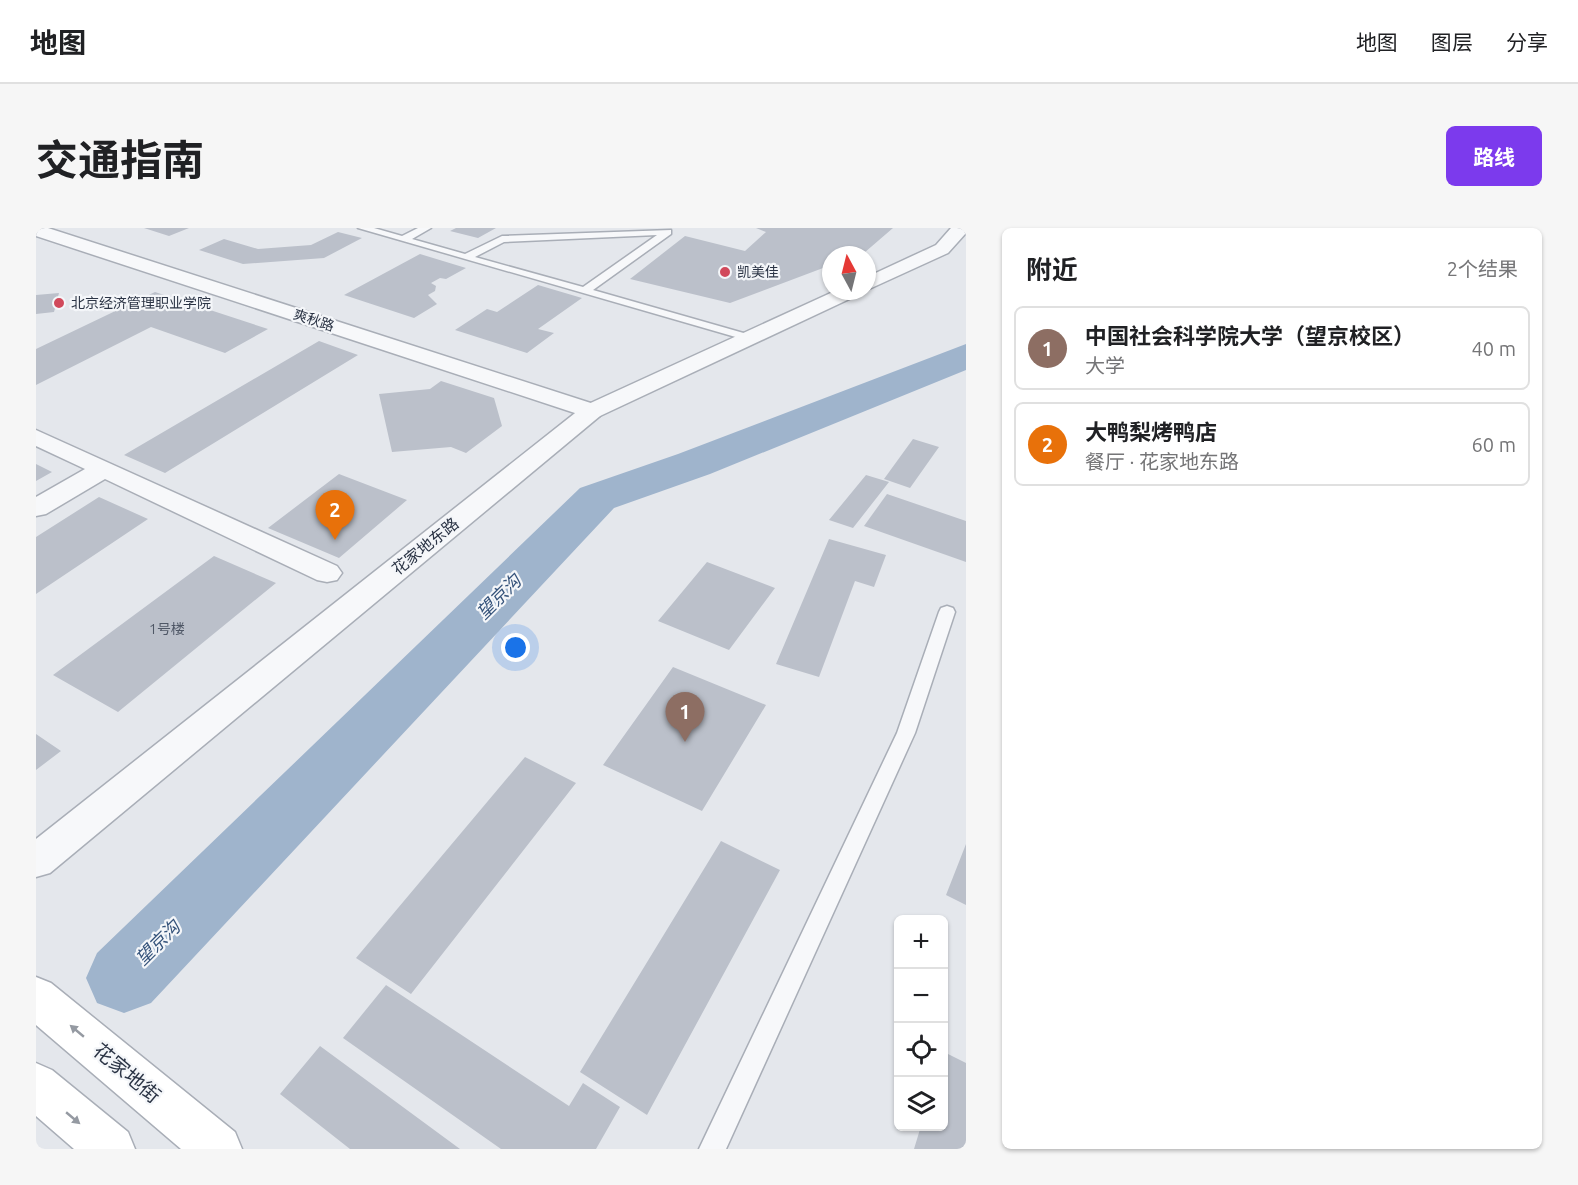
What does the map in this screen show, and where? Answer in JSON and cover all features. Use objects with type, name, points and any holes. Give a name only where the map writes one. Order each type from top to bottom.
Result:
[{"type":"main road","name":"花家地街","points":[[36,997],[218,1149]]},
{"type":"main road","points":[[36,1086],[111,1149]]},
{"type":"street","points":[[876,280],[942,249],[961,228]]},
{"type":"street","name":"爽秋路","points":[[36,230],[592,411]]},
{"type":"street","name":"花家地东路","points":[[36,861],[592,411],[832,300]]},
{"type":"street","points":[[36,437],[327,573]]},
{"type":"street","points":[[36,508],[104,469]]},
{"type":"lane","points":[[363,228],[750,338]]},
{"type":"lane","points":[[404,239],[426,228]]},
{"type":"lane","points":[[466,257],[502,239],[552,232],[670,230]]},
{"type":"lane","points":[[586,290],[670,230]]},
{"type":"lane","points":[[712,1149],[906,733],[947,612]]},
{"type":"building","points":[[144,228],[189,228],[169,236]]},
{"type":"building","points":[[456,228],[496,228],[478,238],[450,231]]},
{"type":"building","name":"凯美佳","points":[[756,228],[893,228],[872,246],[822,246],[822,268],[730,303],[630,279],[685,236],[745,251],[766,232]]},
{"type":"building","points":[[338,232],[362,238],[324,258],[243,264],[199,250],[224,239],[258,249],[311,245]]},
{"type":"building","points":[[420,254],[466,268],[446,279],[440,278],[431,283],[436,286],[435,291],[428,295],[437,304],[414,318],[344,295]]},
{"type":"building","points":[[538,285],[582,298],[538,329],[554,333],[527,353],[455,330],[487,309],[497,312]]},
{"type":"building","points":[[155,292],[268,329],[225,353],[151,327],[36,385],[36,349]]},
{"type":"building","points":[[59,293],[54,312],[36,314],[36,295]]},
{"type":"building","points":[[319,341],[358,355],[165,473],[124,455]]},
{"type":"building","points":[[441,381],[494,398],[502,426],[466,453],[451,447],[392,452],[379,394],[430,389]]},
{"type":"building","points":[[913,439],[939,447],[910,488],[884,479]]},
{"type":"building","points":[[36,464],[52,472],[36,481]]},
{"type":"building","points":[[339,474],[407,500],[339,558],[268,528]]},
{"type":"building","points":[[866,475],[889,482],[853,528],[829,520]]},
{"type":"building","points":[[887,494],[966,521],[966,562],[864,526]]},
{"type":"building","points":[[99,497],[148,519],[36,594],[36,537]]},
{"type":"building","points":[[829,539],[886,555],[874,587],[855,581],[819,677],[776,664]]},
{"type":"building","points":[[214,556],[276,583],[118,712],[53,675]]},
{"type":"building","points":[[707,562],[775,588],[729,650],[658,621]]},
{"type":"building","points":[[673,667],[766,705],[702,811],[603,765]]},
{"type":"building","points":[[36,734],[61,751],[36,770]]},
{"type":"building","points":[[525,757],[576,783],[411,994],[356,958]]},
{"type":"building","points":[[721,841],[780,870],[647,1115],[580,1072]]},
{"type":"building","points":[[966,844],[966,905],[946,895]]},
{"type":"building","points":[[386,985],[569,1106],[583,1083],[620,1107],[596,1149],[501,1149],[343,1038]]},
{"type":"building","points":[[320,1046],[460,1149],[350,1149],[280,1094]]},
{"type":"building","points":[[948,1054],[966,1063],[966,1149],[914,1149],[919,1131],[948,1131]]},
{"type":"waterway","name":"望京沟","points":[[124,978],[597,498],[694,464],[966,356]]},
{"type":"place","name":"凯美佳","points":[[725,272]]},
{"type":"place","name":"北京经济管理职业学院","points":[[59,303]]},
{"type":"place","name":"大鸭梨烤鸭店","points":[[335,540]]},
{"type":"place","name":"中国社会科学院大学（望京校区）","points":[[685,742]]}]
